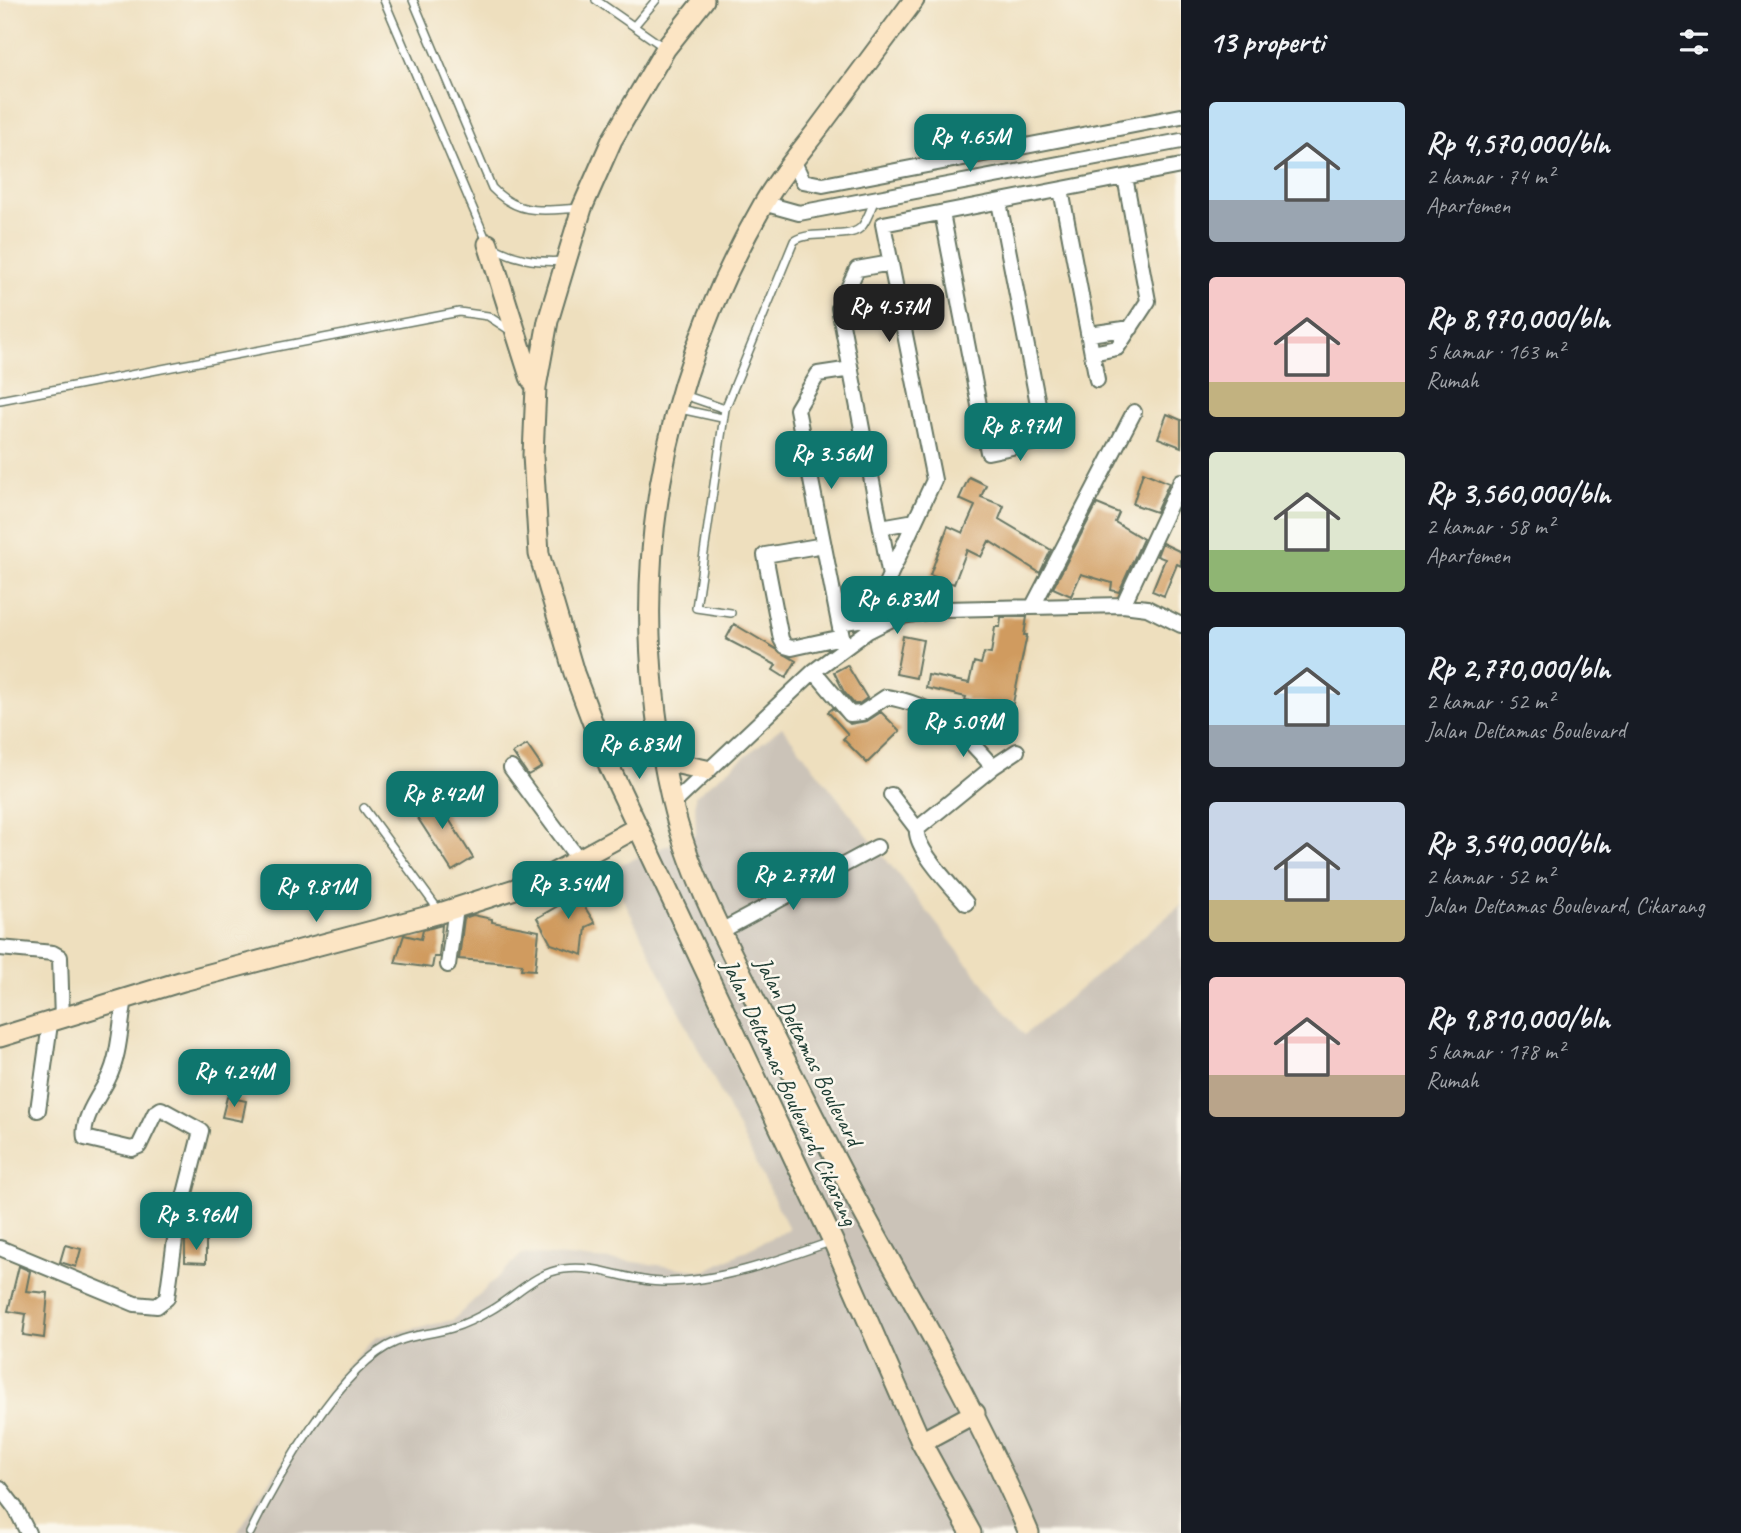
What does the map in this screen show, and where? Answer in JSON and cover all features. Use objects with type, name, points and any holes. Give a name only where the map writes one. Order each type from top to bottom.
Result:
[{"type":"street","name":"Jalan Deltamas Boulevard, Cikarang","points":[[704,0],[666,48],[612,140],[582,208],[548,321],[536,387],[534,500],[545,582],[600,743],[833,1241],[921,1442],[971,1533]]},
{"type":"street","name":"Jalan Deltamas Boulevard","points":[[914,0],[763,203],[711,309],[678,401],[656,498],[649,584],[652,666],[673,804],[721,931],[849,1184],[940,1345],[975,1413],[1029,1533]]},
{"type":"street","points":[[793,160],[803,181],[823,185],[1181,116]]},
{"type":"street","points":[[763,203],[799,213],[1181,141]]},
{"type":"street","points":[[1039,143],[1043,167]]},
{"type":"street","points":[[839,623],[870,618],[934,480],[883,224],[1181,166]]},
{"type":"street","points":[[1092,353],[1117,348],[1148,301],[1125,177]]},
{"type":"street","points":[[1061,190],[1097,380]]},
{"type":"street","points":[[942,213],[988,452],[1045,440],[999,202]]},
{"type":"street","points":[[488,244],[504,287],[530,377],[536,387]]},
{"type":"street","points":[[890,576],[839,307],[857,269],[891,263]]},
{"type":"street","points":[[1088,334],[1131,328]]},
{"type":"street","points":[[824,545],[765,555],[780,639],[785,646],[792,648],[842,637],[839,623],[824,545],[797,409],[818,374],[851,369]]},
{"type":"street","points":[[1033,606],[1134,412]]},
{"type":"street","points":[[1124,606],[1181,481]]},
{"type":"street","points":[[881,527],[915,521]]},
{"type":"street","points":[[673,804],[814,671],[868,631],[896,617],[944,609],[1124,606],[1147,608],[1181,625]]},
{"type":"street","points":[[814,671],[850,714],[862,713],[886,697],[933,711],[961,731],[993,767]]},
{"type":"street","points":[[917,829],[993,767],[1017,751]]},
{"type":"street","points":[[665,761],[706,770]]},
{"type":"street","points":[[511,768],[580,860]]},
{"type":"street","points":[[891,795],[917,829],[917,838],[936,867],[966,903]]},
{"type":"street","points":[[0,1037],[125,999],[448,910],[537,882],[638,827]]},
{"type":"street","points":[[721,931],[877,847]]},
{"type":"street","points":[[448,910],[448,965]]},
{"type":"street","points":[[0,948],[53,953],[60,957],[56,1022],[38,1110]]},
{"type":"street","points":[[0,1248],[135,1304],[158,1306],[167,1298],[177,1225],[201,1130],[160,1110],[155,1113],[139,1146],[132,1149],[85,1138],[84,1132],[96,1100],[110,1077],[125,999]]},
{"type":"street","points":[[921,1442],[975,1413]]},
{"type":"street","points":[[0,1488],[16,1509],[28,1533]]},
{"type":"lane","points":[[384,0],[488,244],[504,254],[530,261],[566,261]]},
{"type":"lane","points":[[413,0],[492,188],[507,203],[527,210],[582,208]]},
{"type":"lane","points":[[596,0],[666,48]]},
{"type":"lane","points":[[634,26],[656,0]]},
{"type":"lane","points":[[731,613],[696,608],[725,409],[794,241],[808,235],[855,233],[862,226],[875,199]]},
{"type":"lane","points":[[0,400],[459,312],[488,316],[516,335]]},
{"type":"lane","points":[[678,401],[725,409]]},
{"type":"lane","points":[[678,401],[722,418]]},
{"type":"lane","points":[[364,808],[448,910]]},
{"type":"lane","points":[[250,1533],[265,1502],[320,1416],[361,1365],[395,1342],[452,1328],[492,1310],[526,1285],[562,1269],[590,1269],[662,1282],[708,1278],[833,1241]]},
{"type":"shaded area","points":[[782,727],[1024,1035],[1181,905],[1181,1533],[237,1533],[337,1378],[376,1337],[453,1320],[522,1254],[626,1261],[705,1271],[789,1229],[608,869],[696,834],[695,796]]},
{"type":"building","points":[[1167,414],[1181,420],[1181,447],[1158,438]]},
{"type":"building","points":[[1143,472],[1169,483],[1156,512],[1133,504]]},
{"type":"building","points":[[969,477],[986,485],[981,497],[1004,506],[999,519],[1051,550],[1040,573],[989,541],[981,557],[967,550],[954,584],[930,575],[948,526],[963,533],[975,506],[959,499]]},
{"type":"building","points":[[1097,504],[1119,513],[1115,522],[1143,539],[1119,592],[1111,590],[1112,583],[1081,574],[1071,596],[1053,588]]},
{"type":"building","points":[[1162,543],[1181,552],[1181,566],[1177,564],[1164,596],[1152,591],[1165,559],[1157,556]]},
{"type":"building","points":[[1001,617],[1027,617],[1024,635],[1027,635],[1012,708],[965,700],[966,697],[926,688],[928,675],[969,683],[974,662],[981,664],[984,653],[991,654],[995,627],[1000,627]]},
{"type":"building","points":[[734,624],[796,661],[786,678],[773,670],[776,665],[726,639]]},
{"type":"building","points":[[903,636],[923,640],[916,678],[896,674]]},
{"type":"building","points":[[847,665],[867,698],[859,704],[854,704],[844,692],[834,672]]},
{"type":"building","points":[[833,708],[850,724],[867,721],[881,712],[900,731],[867,763],[843,739],[848,734],[828,712]]},
{"type":"building","points":[[527,745],[542,767],[528,775],[513,753]]},
{"type":"building","points":[[432,792],[473,858],[452,871],[410,806]]},
{"type":"building","points":[[577,878],[582,903],[595,923],[586,927],[583,955],[551,944],[537,918],[568,900],[563,882]]},
{"type":"building","points":[[473,915],[492,919],[492,922],[539,931],[535,970],[521,969],[522,964],[459,959],[464,918]]},
{"type":"building","points":[[442,925],[439,957],[434,957],[432,968],[395,963],[404,935],[421,939],[423,930]]},
{"type":"building","points":[[227,1097],[246,1101],[242,1121],[222,1117]]},
{"type":"building","points":[[185,1240],[206,1241],[206,1263],[185,1262]]},
{"type":"building","points":[[65,1245],[81,1249],[76,1267],[60,1262]]},
{"type":"building","points":[[19,1266],[30,1271],[26,1291],[48,1293],[44,1338],[23,1335],[26,1314],[8,1311]]}]
